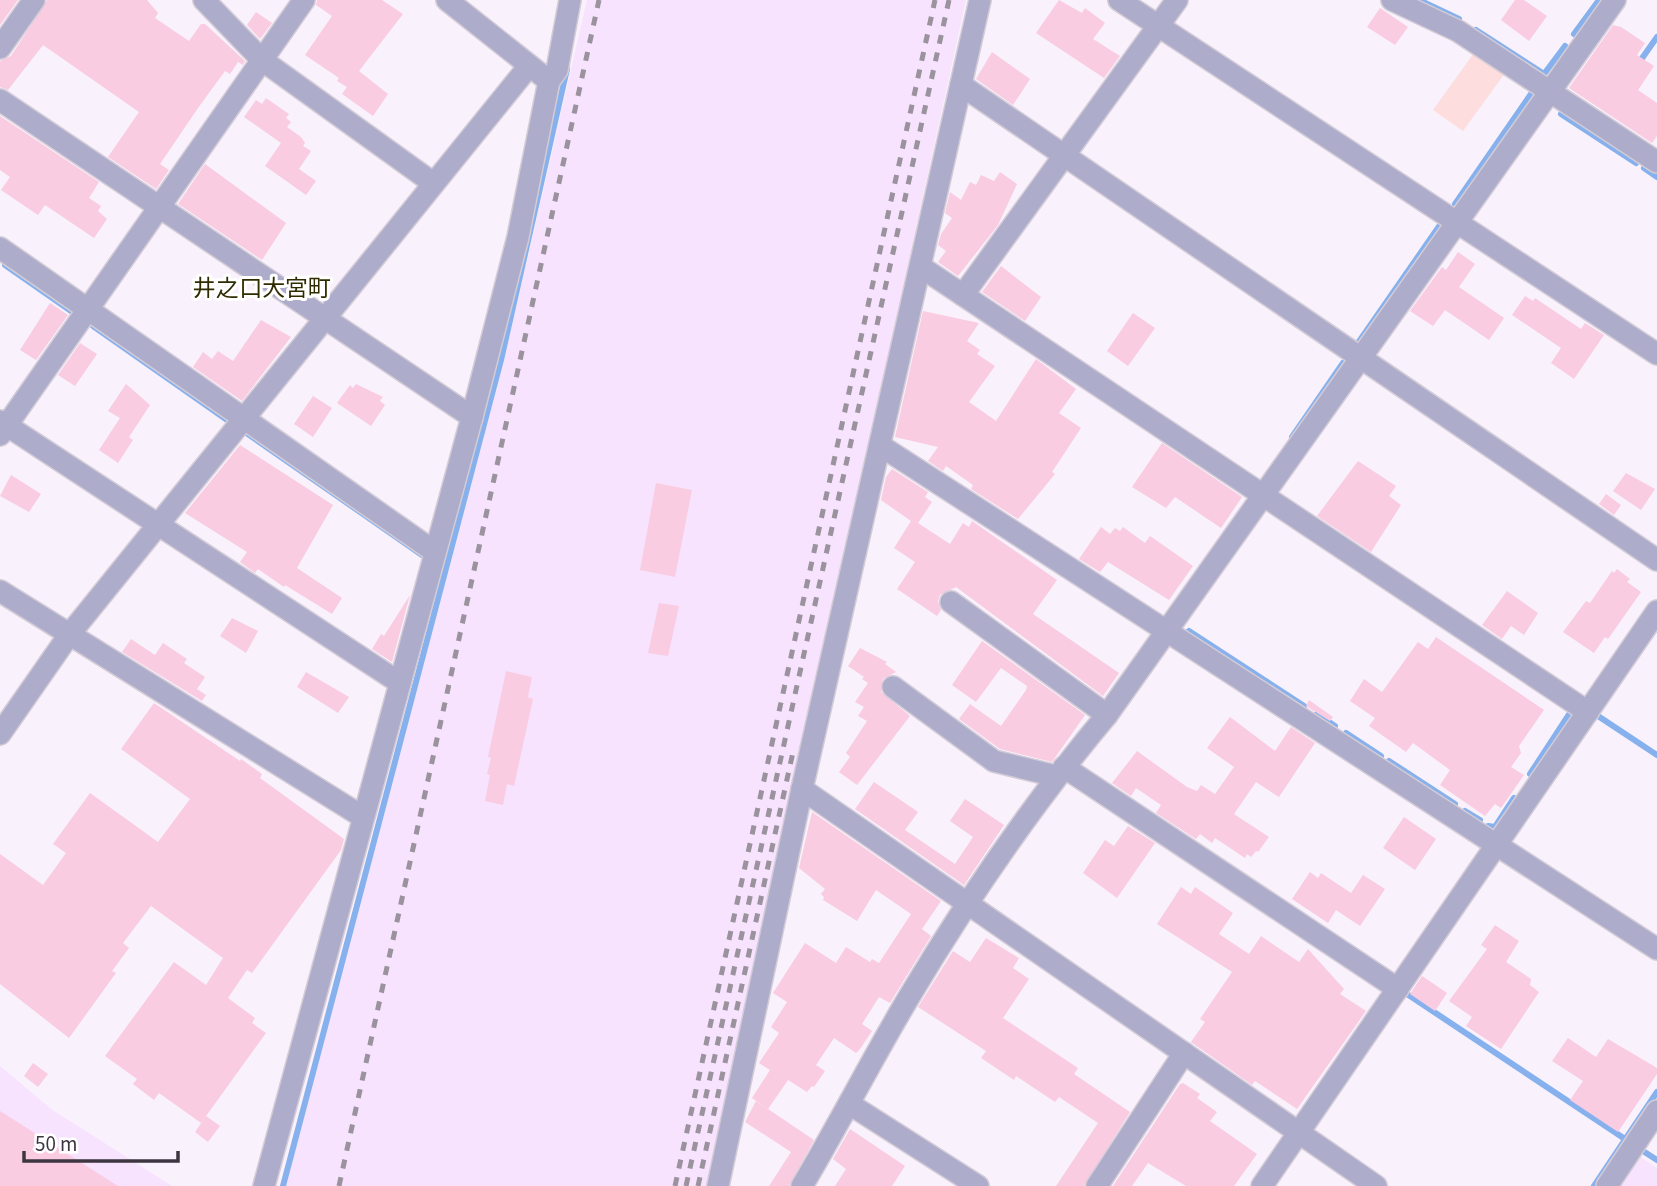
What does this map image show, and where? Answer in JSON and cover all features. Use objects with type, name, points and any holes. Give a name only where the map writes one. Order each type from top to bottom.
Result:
[{"type":"street","points":[[0,48],[34,0]]},
{"type":"street","points":[[204,0],[262,60],[433,183]]},
{"type":"street","points":[[304,0],[2,427],[157,524],[400,683]]},
{"type":"street","points":[[447,0],[549,81]]},
{"type":"street","points":[[264,1186],[472,417],[518,237],[549,81],[556,70],[570,0]]},
{"type":"street","points":[[718,1186],[802,789],[980,0]]},
{"type":"street","points":[[1119,0],[1657,354]]},
{"type":"street","points":[[963,295],[1177,0]]},
{"type":"street","points":[[802,1186],[851,1105],[909,998],[968,903],[1060,771],[1107,715],[1615,0]]},
{"type":"street","points":[[1396,1],[1458,31],[1657,162]]},
{"type":"street","points":[[0,734],[69,635],[529,66]]},
{"type":"street","points":[[961,85],[1657,560]]},
{"type":"street","points":[[0,100],[472,417]]},
{"type":"street","points":[[2,251],[435,552]]},
{"type":"street","points":[[921,267],[1588,712]]},
{"type":"street","points":[[881,446],[1657,949]]},
{"type":"street","points":[[0,591],[363,817]]},
{"type":"street","points":[[951,601],[1107,715]]},
{"type":"street","points":[[1262,1186],[1657,611]]},
{"type":"street","points":[[893,688],[993,761],[1060,771],[1398,989]]},
{"type":"street","points":[[802,789],[1376,1186]]},
{"type":"street","points":[[1097,1186],[1184,1053]]},
{"type":"street","points":[[851,1105],[978,1186]]},
{"type":"street","points":[[1607,1186],[1657,1111]]},
{"type":"shaded area","points":[[587,0],[966,0],[706,1186],[286,1186],[504,361]]},
{"type":"shaded area","points":[[1474,53],[1505,73],[1463,131],[1433,110]]},
{"type":"shaded area","points":[[0,1066],[51,1109],[172,1186],[0,1186]]},
{"type":"shaded area","points":[[1637,1155],[1657,1168],[1657,1186],[1617,1186]]},
{"type":"building","points":[[0,0],[18,0],[0,25]]},
{"type":"building","points":[[47,0],[147,0],[158,13],[155,18],[189,41],[201,24],[205,24],[245,61],[243,65],[238,62],[230,74],[225,71],[198,108],[160,164],[169,170],[156,189],[108,157],[139,112],[43,45],[8,90],[0,87],[0,61],[11,56]]},
{"type":"building","points":[[317,0],[382,0],[403,14],[359,71],[388,94],[373,116],[342,94],[347,87],[337,81],[339,78],[305,55],[332,16],[316,5]]},
{"type":"building","points":[[1059,0],[1082,13],[1085,8],[1105,23],[1093,39],[1120,56],[1104,78],[1036,33]]},
{"type":"building","points":[[1515,0],[1524,0],[1547,16],[1529,41],[1501,20]]},
{"type":"building","points":[[1380,8],[1408,27],[1395,45],[1367,27]]},
{"type":"building","points":[[256,12],[272,23],[260,39],[247,25]]},
{"type":"building","points":[[1613,25],[1621,27],[1645,43],[1637,55],[1654,66],[1638,90],[1657,103],[1657,136],[1652,143],[1569,88]]},
{"type":"building","points":[[992,52],[1030,79],[1013,105],[976,79]]},
{"type":"building","points":[[266,98],[289,114],[286,118],[291,122],[287,127],[301,137],[305,143],[303,146],[311,151],[299,169],[316,181],[306,195],[265,166],[281,143],[244,117],[256,100],[262,104]]},
{"type":"building","points":[[0,116],[99,182],[89,198],[101,206],[98,211],[107,219],[94,238],[45,205],[38,215],[1,190],[10,177],[0,170]]},
{"type":"building","points":[[205,164],[286,223],[262,260],[178,204]]},
{"type":"building","points":[[1000,172],[1017,184],[998,225],[958,276],[938,262],[946,251],[938,245],[941,234],[952,218],[945,213],[950,192],[961,200],[970,182],[976,185],[981,175],[994,181]]},
{"type":"building","points":[[1458,252],[1475,264],[1459,287],[1504,318],[1489,340],[1445,310],[1433,326],[1410,311],[1442,267],[1446,270]]},
{"type":"building","points":[[1001,266],[1041,297],[1025,321],[982,292]]},
{"type":"building","points":[[1525,296],[1533,301],[1535,298],[1581,329],[1585,323],[1604,335],[1574,379],[1551,363],[1561,348],[1512,315]]},
{"type":"building","points":[[50,303],[68,315],[36,360],[20,350]]},
{"type":"building","points":[[923,311],[979,323],[967,341],[980,350],[977,354],[995,366],[969,402],[996,421],[1036,359],[1076,389],[1059,413],[1081,428],[1052,472],[1055,474],[1018,519],[971,489],[973,485],[946,466],[943,471],[928,461],[938,447],[895,437]]},
{"type":"building","points":[[1133,313],[1155,328],[1128,366],[1107,351]]},
{"type":"building","points":[[261,320],[291,337],[242,401],[193,367],[203,352],[212,359],[218,351],[233,361]]},
{"type":"building","points":[[80,343],[97,354],[75,386],[58,375]]},
{"type":"building","points":[[126,384],[150,405],[129,437],[133,440],[118,463],[99,450],[120,418],[108,411]]},
{"type":"building","points":[[356,384],[383,397],[380,401],[385,405],[371,426],[337,403],[350,385],[353,388]]},
{"type":"building","points":[[313,396],[332,408],[313,437],[294,424]]},
{"type":"building","points":[[1162,443],[1242,497],[1221,528],[1175,497],[1166,508],[1132,487]]},
{"type":"building","points":[[240,445],[333,505],[297,568],[342,598],[332,614],[258,569],[255,573],[240,562],[247,552],[185,513]]},
{"type":"building","points":[[1358,461],[1396,486],[1389,496],[1401,505],[1371,552],[1317,516]]},
{"type":"building","points":[[892,469],[928,492],[925,497],[932,502],[918,523],[950,544],[963,523],[969,527],[972,521],[1057,580],[1033,614],[1119,673],[1103,696],[956,587],[940,595],[938,601],[941,610],[937,616],[897,589],[915,562],[894,548],[911,521],[881,500],[886,477]]},
{"type":"building","points":[[1626,473],[1655,489],[1641,510],[1613,491]]},
{"type":"building","points":[[11,475],[41,494],[29,512],[0,496]]},
{"type":"building","points":[[656,483],[692,490],[675,577],[640,570]]},
{"type":"building","points":[[1606,494],[1621,505],[1614,515],[1599,504]]},
{"type":"building","points":[[1101,527],[1110,534],[1115,528],[1120,531],[1123,527],[1145,543],[1150,536],[1193,566],[1169,600],[1108,562],[1100,572],[1079,559]]},
{"type":"building","points":[[1617,569],[1630,579],[1627,582],[1641,592],[1608,639],[1605,637],[1594,653],[1563,632],[1586,601],[1590,603],[1612,571],[1614,573]]},
{"type":"building","points":[[1507,591],[1538,613],[1524,635],[1511,626],[1502,639],[1482,625]]},
{"type":"building","points":[[410,595],[392,662],[372,649],[381,634],[384,636]]},
{"type":"building","points":[[659,603],[679,606],[668,656],[648,653]]},
{"type":"building","points":[[232,618],[258,631],[246,653],[220,636]]},
{"type":"building","points":[[1436,637],[1544,710],[1519,746],[1521,753],[1511,767],[1524,775],[1501,808],[1495,804],[1485,816],[1440,785],[1450,770],[1413,743],[1406,752],[1369,726],[1375,718],[1350,701],[1364,679],[1382,692],[1418,642],[1428,649]]},
{"type":"building","points":[[131,639],[155,655],[163,643],[187,659],[184,663],[205,677],[197,689],[206,695],[202,701],[122,652]]},
{"type":"building","points":[[982,641],[1085,715],[1052,762],[1000,749],[959,719],[970,704],[1001,726],[1026,690],[1027,686],[1001,668],[976,702],[952,685]]},
{"type":"building","points":[[860,648],[887,662],[885,664],[896,672],[883,679],[881,692],[910,716],[857,785],[839,772],[850,757],[846,753],[867,721],[858,716],[864,707],[855,702],[868,683],[848,666]]},
{"type":"building","points":[[506,671],[532,677],[528,697],[533,699],[514,786],[507,784],[503,805],[485,801],[490,775],[487,774],[491,758],[488,757]]},
{"type":"building","points":[[306,672],[349,697],[338,713],[297,687]]},
{"type":"building","points":[[1309,700],[1333,717],[1330,721],[1306,706]]},
{"type":"building","points":[[154,703],[262,774],[260,778],[344,839],[341,850],[252,973],[247,970],[228,998],[255,1018],[252,1023],[266,1033],[201,1123],[159,1093],[154,1100],[133,1084],[137,1079],[105,1056],[174,962],[206,985],[223,958],[151,906],[123,943],[129,948],[112,971],[116,973],[69,1038],[0,984],[0,854],[43,885],[66,853],[53,844],[90,793],[158,842],[190,799],[121,749]]},
{"type":"building","points":[[1230,717],[1275,751],[1291,727],[1315,743],[1279,797],[1256,782],[1234,814],[1269,837],[1258,852],[1251,857],[1247,854],[1245,858],[1215,838],[1212,843],[1200,834],[1196,839],[1156,813],[1161,805],[1136,788],[1131,796],[1112,783],[1137,751],[1187,787],[1197,791],[1201,785],[1215,794],[1234,767],[1207,748]]},
{"type":"building","points":[[874,782],[918,812],[905,830],[955,864],[973,837],[950,821],[965,799],[1004,825],[964,885],[855,809]]},
{"type":"building","points":[[812,812],[941,901],[922,929],[931,936],[890,1003],[879,997],[862,1024],[872,1031],[860,1049],[856,1053],[834,1038],[816,1065],[825,1071],[814,1087],[807,1092],[788,1080],[768,1109],[752,1098],[770,1070],[759,1063],[779,1033],[771,1027],[787,1002],[773,993],[805,943],[836,963],[846,947],[870,962],[872,959],[879,963],[911,914],[876,890],[857,921],[823,900],[821,894],[825,889],[799,868]]},
{"type":"building","points":[[1404,817],[1436,839],[1415,870],[1383,848]]},
{"type":"building","points":[[1128,826],[1155,843],[1117,898],[1083,873],[1105,840],[1114,846]]},
{"type":"building","points":[[1310,872],[1318,878],[1321,873],[1351,893],[1363,875],[1385,889],[1360,926],[1336,910],[1328,923],[1292,899]]},
{"type":"building","points":[[1181,887],[1191,894],[1195,887],[1233,913],[1219,934],[1249,954],[1261,936],[1299,962],[1308,949],[1344,989],[1340,994],[1366,1011],[1297,1109],[1255,1081],[1252,1085],[1191,1042],[1205,1022],[1200,1019],[1232,972],[1157,924]]},
{"type":"building","points":[[1495,925],[1519,941],[1506,962],[1531,979],[1530,985],[1539,992],[1501,1049],[1466,1026],[1472,1017],[1449,1001],[1487,949],[1481,945]]},
{"type":"building","points":[[986,938],[1019,958],[1013,968],[1029,979],[1003,1018],[1078,1068],[1074,1074],[1130,1112],[1084,1186],[1056,1186],[1098,1123],[1059,1097],[1055,1102],[1016,1076],[1014,1080],[981,1058],[986,1051],[918,1007],[953,951],[970,962]]},
{"type":"building","points":[[1422,976],[1447,993],[1435,1011],[1410,994]]},
{"type":"building","points":[[1568,1038],[1596,1057],[1608,1039],[1657,1068],[1657,1074],[1618,1132],[1570,1100],[1583,1081],[1552,1061]]},
{"type":"building","points":[[33,1063],[48,1074],[38,1087],[24,1076]]},
{"type":"building","points":[[1183,1083],[1200,1094],[1197,1098],[1217,1112],[1210,1121],[1257,1154],[1234,1186],[1186,1186],[1148,1163],[1132,1186],[1113,1186],[1180,1084]]},
{"type":"building","points":[[756,1101],[814,1140],[789,1186],[769,1186],[791,1152],[745,1122]]},
{"type":"building","points":[[0,1111],[118,1186],[0,1186]]},
{"type":"building","points":[[206,1116],[220,1126],[208,1142],[195,1132]]},
{"type":"building","points":[[850,1129],[905,1166],[892,1186],[835,1186],[846,1169],[833,1159]]},
{"type":"waterway","points":[[1419,0],[1459,19]]},
{"type":"waterway","points":[[1574,34],[1599,0]]},
{"type":"waterway","points":[[1476,30],[1544,74],[1565,46]]},
{"type":"waterway","points":[[1638,64],[1657,37]]},
{"type":"waterway","points":[[283,1186],[501,360],[567,69]]},
{"type":"waterway","points":[[1455,204],[1531,94]]},
{"type":"waterway","points":[[1561,114],[1636,163]]},
{"type":"waterway","points":[[1644,168],[1657,177]]},
{"type":"waterway","points":[[1358,343],[1440,225]]},
{"type":"waterway","points":[[5,265],[71,311]]},
{"type":"waterway","points":[[93,326],[230,422]]},
{"type":"waterway","points":[[1292,437],[1343,363]]},
{"type":"waterway","points":[[245,432],[422,555]]},
{"type":"waterway","points":[[1189,631],[1304,706]]},
{"type":"waterway","points":[[1530,774],[1570,713]]},
{"type":"waterway","points":[[1317,714],[1335,726]]},
{"type":"waterway","points":[[1598,716],[1657,755]]},
{"type":"waterway","points":[[1346,733],[1381,756]]},
{"type":"waterway","points":[[1389,761],[1455,804]]},
{"type":"waterway","points":[[1488,826],[1495,827],[1514,798]]},
{"type":"waterway","points":[[1465,811],[1480,820]]},
{"type":"waterway","points":[[1407,994],[1625,1139]]},
{"type":"waterway","points":[[1594,1186],[1657,1092]]},
{"type":"waterway","points":[[1643,1151],[1657,1160]]},
{"type":"railway","points":[[339,1186],[599,0]]},
{"type":"railway","points":[[675,1186],[935,0]]},
{"type":"railway","points":[[686,1186],[949,0]]},
{"type":"railway","points":[[698,1186],[793,752]]},
{"type":"district","name":"井之口大宮町","points":[[262,288]]}]
